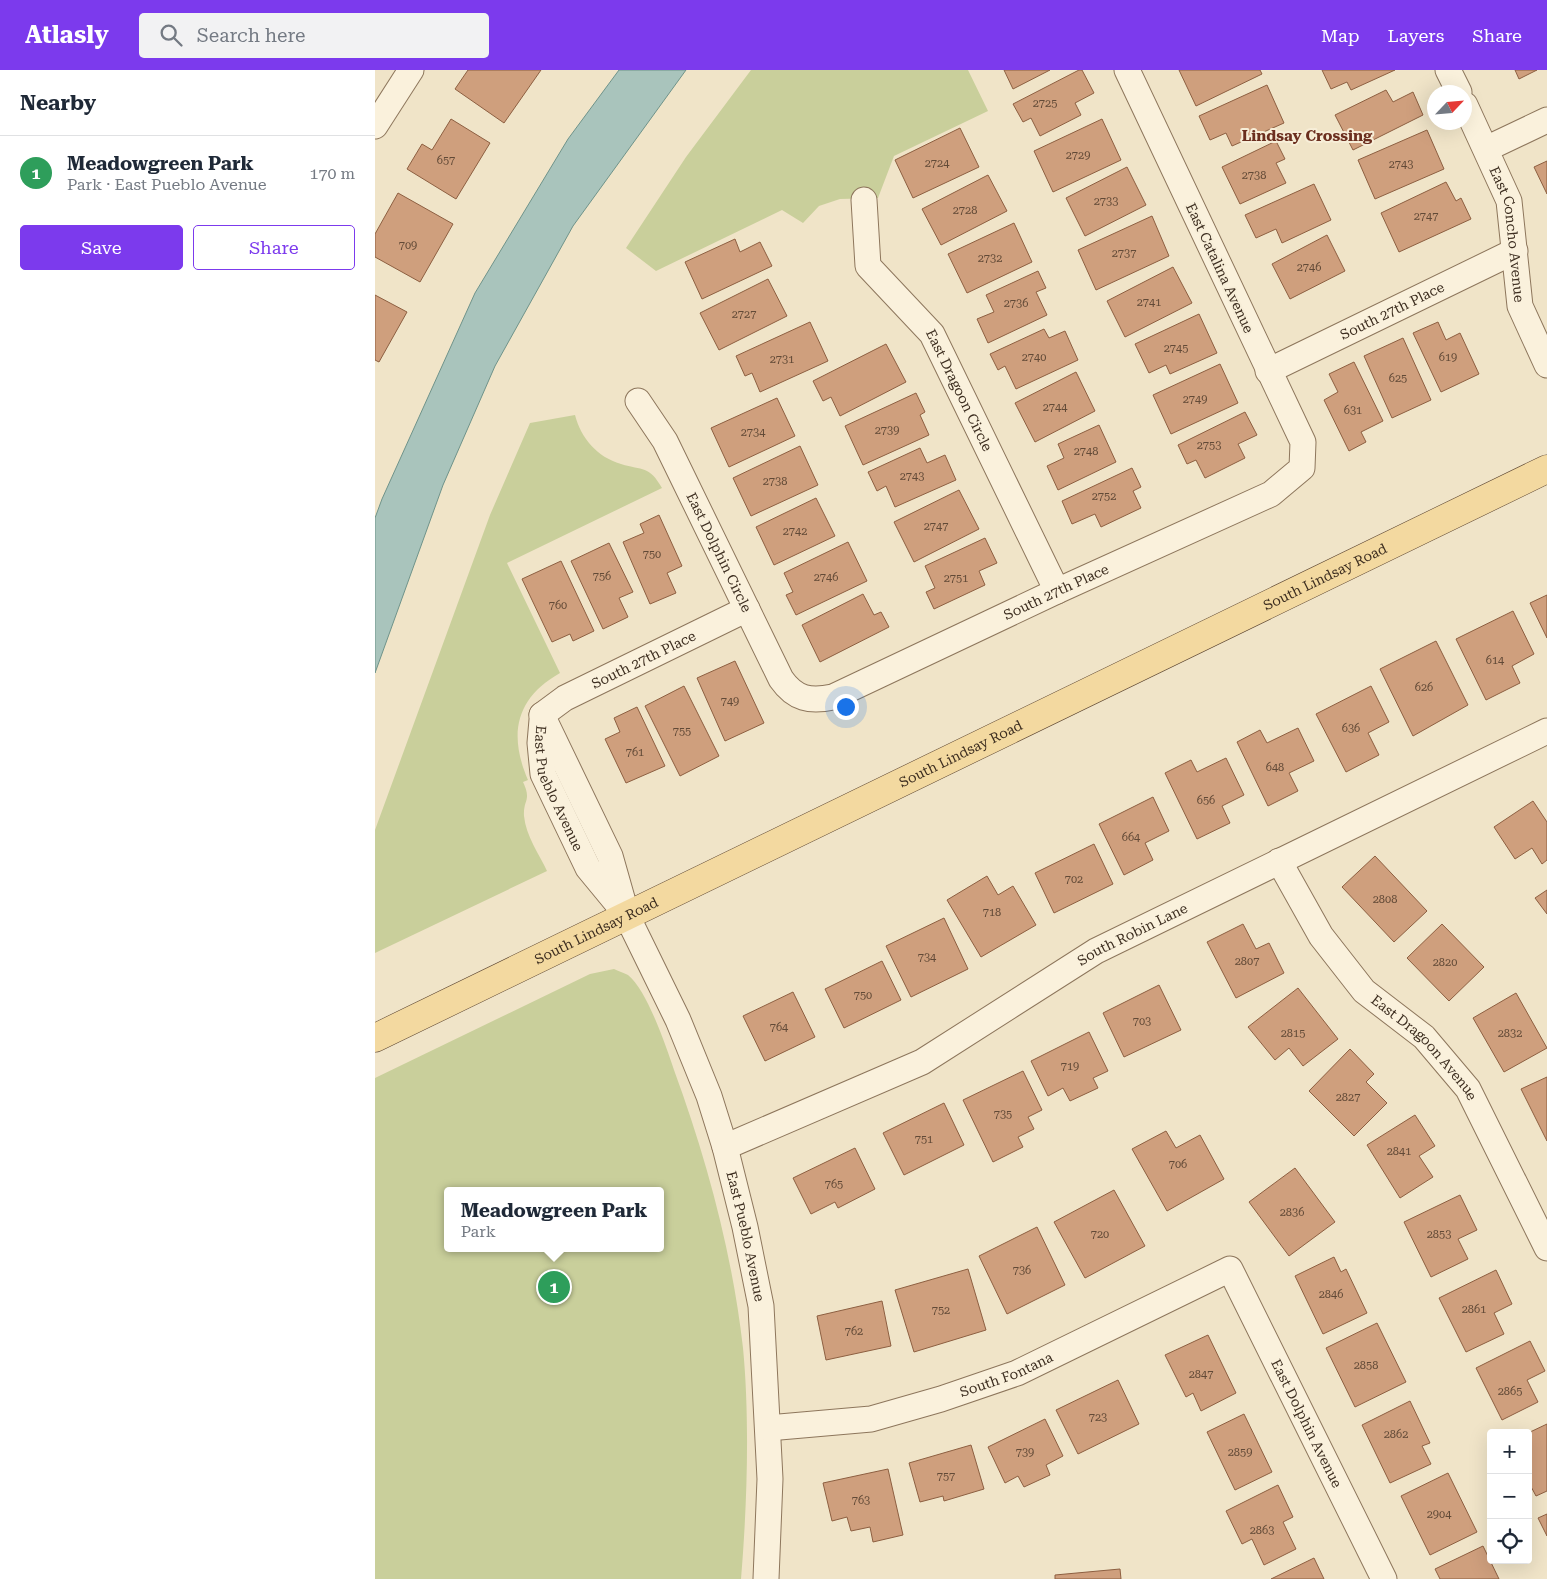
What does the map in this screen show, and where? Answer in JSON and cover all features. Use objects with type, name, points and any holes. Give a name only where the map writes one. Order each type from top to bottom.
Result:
[{"type":"main road","name":"South Lindsay Road","points":[[375,1038],[1547,469]]},
{"type":"street","points":[[375,126],[411,70]]},
{"type":"street","name":"East Catalina Avenue","points":[[1127,70],[1303,442],[1301,468]]},
{"type":"street","points":[[1448,70],[1456,85]]},
{"type":"street","name":"East Concho Avenue","points":[[1472,120],[1509,201],[1520,306],[1547,365]]},
{"type":"street","points":[[1486,149],[1547,120]]},
{"type":"street","name":"East Dragoon Circle","points":[[864,200],[868,266],[933,334],[1057,591]]},
{"type":"street","name":"South 27th Place","points":[[1268,371],[1515,251]]},
{"type":"street","name":"East Dolphin Circle","points":[[638,401],[669,448],[781,680],[787,688],[805,699]]},
{"type":"street","name":"South 27th Place","points":[[805,699],[814,701],[833,697],[1057,591],[1271,494],[1301,468]]},
{"type":"street","name":"South 27th Place","points":[[542,714],[565,698],[747,608]]},
{"type":"street","name":"East Pueblo Avenue","points":[[542,714],[540,743],[543,774],[546,782],[588,868],[627,916],[678,1020],[709,1096],[725,1147],[745,1227],[761,1306],[770,1479],[766,1579]]},
{"type":"street","name":"South Robin Lane","points":[[725,1147],[922,1062],[1096,951],[1547,731]]},
{"type":"street","name":"East Dragoon Avenue","points":[[1279,861],[1321,936],[1364,991],[1424,1037],[1468,1089],[1547,1248]]},
{"type":"street","name":"South Fontana","points":[[768,1428],[871,1419],[941,1399],[1017,1373],[1230,1269]]},
{"type":"street","name":"East Dolphin Avenue","points":[[1230,1269],[1384,1579]]},
{"type":"green space","points":[[751,70],[968,70],[988,111],[894,156],[878,198],[840,199],[819,206],[803,223],[782,210],[656,271],[626,248],[686,157]]},
{"type":"green space","points":[[575,415],[581,431],[591,446],[612,461],[649,472],[662,488],[507,563],[560,673],[545,683],[525,706],[520,719],[518,733],[518,747],[528,780],[523,782],[527,793],[524,810],[525,823],[530,838],[547,871],[375,953],[375,830],[490,515],[530,423]]},
{"type":"green space","points":[[614,969],[628,975],[635,982],[649,1005],[661,1033],[686,1104],[717,1207],[732,1277],[743,1348],[746,1404],[747,1464],[741,1579],[375,1579],[375,1078],[590,974]]},
{"type":"water","points":[[619,70],[686,70],[573,226],[495,366],[443,485],[375,673],[375,518],[382,499],[475,293],[568,139]]},
{"type":"building","points":[[468,70],[541,70],[504,123],[455,89]]},
{"type":"building","points":[[1004,70],[1050,70],[1013,89]]},
{"type":"building","points":[[1082,70],[1094,93],[1075,103],[1081,115],[1040,136],[1031,118],[1023,122],[1013,104]]},
{"type":"building","points":[[1179,70],[1260,70],[1262,74],[1196,106]]},
{"type":"building","points":[[1322,70],[1395,70],[1351,90],[1347,82],[1331,89]]},
{"type":"building","points":[[1515,70],[1537,70],[1519,79]]},
{"type":"building","points":[[1267,85],[1284,123],[1232,146],[1226,133],[1210,140],[1199,116]]},
{"type":"building","points":[[1386,90],[1393,102],[1413,92],[1423,115],[1353,150],[1335,115]]},
{"type":"building","points":[[451,119],[490,143],[456,199],[407,169],[422,144],[432,150]]},
{"type":"building","points":[[1102,119],[1121,160],[1053,192],[1034,151]]},
{"type":"building","points":[[960,128],[979,167],[913,198],[895,160]]},
{"type":"building","points":[[1427,130],[1444,169],[1375,199],[1358,160]]},
{"type":"building","points":[[1276,141],[1285,159],[1276,163],[1286,183],[1240,204],[1222,167]]},
{"type":"building","points":[[1547,161],[1547,194],[1534,167]]},
{"type":"building","points":[[1127,167],[1146,205],[1085,236],[1066,198]]},
{"type":"building","points":[[988,175],[1007,211],[941,245],[922,209]]},
{"type":"building","points":[[1446,182],[1456,201],[1461,198],[1471,219],[1399,252],[1381,213]]},
{"type":"building","points":[[1314,184],[1331,220],[1282,243],[1276,229],[1256,238],[1245,215]]},
{"type":"building","points":[[398,193],[453,224],[420,282],[375,257],[375,234]]},
{"type":"building","points":[[1152,216],[1169,256],[1096,290],[1078,250]]},
{"type":"building","points":[[1014,223],[1032,262],[967,293],[948,254]]},
{"type":"building","points":[[1327,235],[1345,271],[1290,299],[1272,264]]},
{"type":"building","points":[[735,239],[740,252],[760,242],[772,266],[702,299],[685,262]]},
{"type":"building","points":[[1173,267],[1192,303],[1125,337],[1107,301]]},
{"type":"building","points":[[1038,271],[1046,288],[1036,292],[1047,315],[988,343],[977,319],[994,312],[986,295]]},
{"type":"building","points":[[768,279],[787,316],[719,350],[700,313]]},
{"type":"building","points":[[375,295],[407,312],[379,362],[375,360]]},
{"type":"building","points":[[1199,314],[1217,353],[1170,374],[1166,365],[1149,373],[1135,344]]},
{"type":"building","points":[[810,322],[828,361],[760,392],[752,373],[745,376],[736,356]]},
{"type":"building","points":[[1438,322],[1446,340],[1460,333],[1479,374],[1441,392],[1413,333]]},
{"type":"building","points":[[1044,329],[1049,338],[1065,331],[1078,360],[1016,389],[1005,366],[998,370],[990,354]]},
{"type":"building","points":[[1403,338],[1431,400],[1392,418],[1364,356]]},
{"type":"building","points":[[886,344],[906,382],[840,416],[831,397],[823,401],[813,381]]},
{"type":"building","points":[[1354,362],[1383,421],[1361,432],[1366,442],[1349,451],[1324,400],[1338,392],[1329,374]]},
{"type":"building","points":[[1220,364],[1238,403],[1171,434],[1153,395]]},
{"type":"building","points":[[1076,372],[1095,411],[1035,442],[1015,403]]},
{"type":"building","points":[[916,393],[925,412],[920,415],[929,435],[863,465],[845,426]]},
{"type":"building","points":[[777,398],[795,436],[729,467],[711,428]]},
{"type":"building","points":[[1245,412],[1257,435],[1238,444],[1245,458],[1205,478],[1196,460],[1187,464],[1178,445]]},
{"type":"building","points":[[1099,425],[1116,462],[1058,490],[1047,466],[1064,458],[1058,444]]},
{"type":"building","points":[[800,446],[818,485],[751,516],[733,478]]},
{"type":"building","points":[[920,448],[927,463],[945,455],[956,480],[895,507],[886,486],[877,491],[868,472]]},
{"type":"building","points":[[1132,468],[1141,487],[1133,491],[1141,508],[1101,527],[1095,514],[1072,524],[1062,501]]},
{"type":"building","points":[[959,490],[979,529],[914,562],[894,522]]},
{"type":"building","points":[[816,498],[835,536],[774,565],[756,527]]},
{"type":"building","points":[[659,515],[682,566],[667,573],[676,593],[650,604],[623,542],[644,533],[640,524]]},
{"type":"building","points":[[985,538],[997,563],[979,571],[985,585],[934,609],[926,592],[935,588],[925,566]]},
{"type":"building","points":[[848,542],[867,581],[796,615],[786,595],[793,592],[784,573]]},
{"type":"building","points":[[609,543],[633,592],[619,598],[628,617],[603,629],[571,561]]},
{"type":"building","points":[[561,561],[594,631],[573,641],[570,634],[552,642],[522,579]]},
{"type":"building","points":[[863,594],[874,615],[881,612],[889,627],[820,662],[802,625]]},
{"type":"building","points":[[1547,595],[1547,638],[1530,603]]},
{"type":"building","points":[[1513,611],[1534,654],[1512,666],[1520,683],[1486,700],[1456,639]]},
{"type":"building","points":[[1436,641],[1468,705],[1413,736],[1380,669]]},
{"type":"building","points":[[735,661],[764,723],[725,741],[697,678]]},
{"type":"building","points":[[684,686],[719,756],[680,776],[645,706]]},
{"type":"building","points":[[1371,686],[1389,722],[1368,733],[1379,755],[1346,772],[1316,714]]},
{"type":"building","points":[[637,707],[665,766],[626,783],[605,739],[620,732],[614,718]]},
{"type":"building","points":[[1298,728],[1314,761],[1289,773],[1298,791],[1268,806],[1237,742],[1260,730],[1267,743]]},
{"type":"building","points":[[1226,758],[1244,795],[1222,806],[1230,823],[1197,839],[1165,773],[1191,760],[1197,772]]},
{"type":"building","points":[[1153,797],[1169,831],[1145,843],[1153,860],[1124,875],[1099,824]]},
{"type":"building","points":[[1533,801],[1547,822],[1547,860],[1542,864],[1532,848],[1515,859],[1494,827]]},
{"type":"building","points":[[1094,844],[1113,884],[1054,913],[1035,873]]},
{"type":"building","points":[[1375,856],[1427,911],[1394,942],[1342,887]]},
{"type":"building","points":[[987,876],[998,895],[1013,886],[1036,925],[981,957],[947,900]]},
{"type":"building","points":[[1547,890],[1547,914],[1535,898]]},
{"type":"building","points":[[944,918],[968,969],[911,997],[886,946]]},
{"type":"building","points":[[1243,924],[1256,949],[1269,943],[1284,973],[1236,998],[1207,942]]},
{"type":"building","points":[[1442,924],[1484,967],[1449,1001],[1407,958]]},
{"type":"building","points":[[882,961],[901,1000],[844,1028],[825,989]]},
{"type":"building","points":[[1159,985],[1181,1030],[1124,1057],[1103,1013]]},
{"type":"building","points":[[1298,988],[1338,1039],[1303,1066],[1289,1048],[1275,1060],[1248,1027]]},
{"type":"building","points":[[793,992],[815,1037],[765,1061],[743,1016]]},
{"type":"building","points":[[1516,993],[1547,1048],[1504,1072],[1473,1018]]},
{"type":"building","points":[[1089,1032],[1108,1071],[1093,1078],[1098,1088],[1070,1101],[1063,1088],[1048,1096],[1031,1061]]},
{"type":"building","points":[[1350,1049],[1374,1074],[1366,1082],[1387,1103],[1354,1136],[1309,1091]]},
{"type":"building","points":[[1023,1071],[1042,1110],[1028,1117],[1034,1129],[1018,1137],[1023,1147],[993,1162],[963,1100]]},
{"type":"building","points":[[1547,1077],[1547,1141],[1521,1089]]},
{"type":"building","points":[[944,1103],[964,1145],[904,1175],[883,1133]]},
{"type":"building","points":[[1415,1115],[1435,1146],[1419,1156],[1433,1177],[1400,1198],[1367,1145]]},
{"type":"building","points":[[1166,1131],[1176,1148],[1200,1135],[1224,1179],[1167,1211],[1132,1149]]},
{"type":"building","points":[[855,1148],[875,1189],[838,1208],[835,1202],[811,1214],[793,1178]]},
{"type":"building","points":[[1295,1168],[1335,1222],[1289,1256],[1249,1202]]},
{"type":"building","points":[[1114,1190],[1145,1246],[1085,1278],[1054,1222]]},
{"type":"building","points":[[1460,1195],[1477,1230],[1458,1239],[1468,1259],[1431,1277],[1404,1222]]},
{"type":"building","points":[[1037,1227],[1065,1285],[1007,1314],[979,1256]]},
{"type":"building","points":[[1334,1257],[1341,1272],[1346,1269],[1367,1313],[1323,1334],[1295,1276]]},
{"type":"building","points":[[968,1269],[986,1330],[914,1352],[895,1290]]},
{"type":"building","points":[[1496,1270],[1512,1304],[1494,1313],[1504,1334],[1466,1352],[1439,1298]]},
{"type":"building","points":[[882,1301],[891,1346],[826,1360],[817,1316]]},
{"type":"building","points":[[1377,1323],[1406,1382],[1355,1407],[1326,1348]]},
{"type":"building","points":[[1208,1335],[1236,1393],[1201,1411],[1193,1393],[1186,1397],[1165,1355]]},
{"type":"building","points":[[1530,1341],[1545,1371],[1527,1380],[1538,1402],[1502,1420],[1476,1368]]},
{"type":"building","points":[[1118,1380],[1139,1424],[1078,1454],[1056,1410]]},
{"type":"building","points":[[1410,1401],[1430,1443],[1422,1446],[1431,1464],[1390,1483],[1362,1425]]},
{"type":"building","points":[[1244,1414],[1272,1472],[1235,1490],[1207,1432]]},
{"type":"building","points":[[1045,1419],[1063,1456],[1046,1465],[1050,1475],[1024,1487],[1018,1476],[1005,1483],[988,1447]]},
{"type":"building","points":[[1547,1424],[1547,1491],[1536,1496],[1532,1488],[1532,1431]]},
{"type":"building","points":[[971,1445],[984,1489],[944,1501],[943,1496],[920,1502],[909,1463]]},
{"type":"building","points":[[888,1469],[903,1535],[873,1542],[870,1527],[851,1531],[847,1517],[832,1521],[823,1483]]},
{"type":"building","points":[[1448,1473],[1477,1532],[1430,1555],[1401,1496]]},
{"type":"building","points":[[1278,1485],[1293,1517],[1283,1522],[1296,1549],[1264,1565],[1252,1539],[1242,1544],[1226,1511]]},
{"type":"building","points":[[1547,1514],[1547,1536],[1538,1518]]},
{"type":"building","points":[[1483,1546],[1487,1554],[1487,1564],[1492,1564],[1499,1579],[1440,1579],[1435,1569]]},
{"type":"building","points":[[1314,1558],[1324,1579],[1271,1579]]},
{"type":"building","points":[[1120,1569],[1121,1579],[1055,1579],[1055,1575]]},
{"type":"place","name":"Meadowgreen Park","points":[[554,1287]]},
{"type":"district","name":"Lindsay Crossing","points":[[1307,136]]}]
